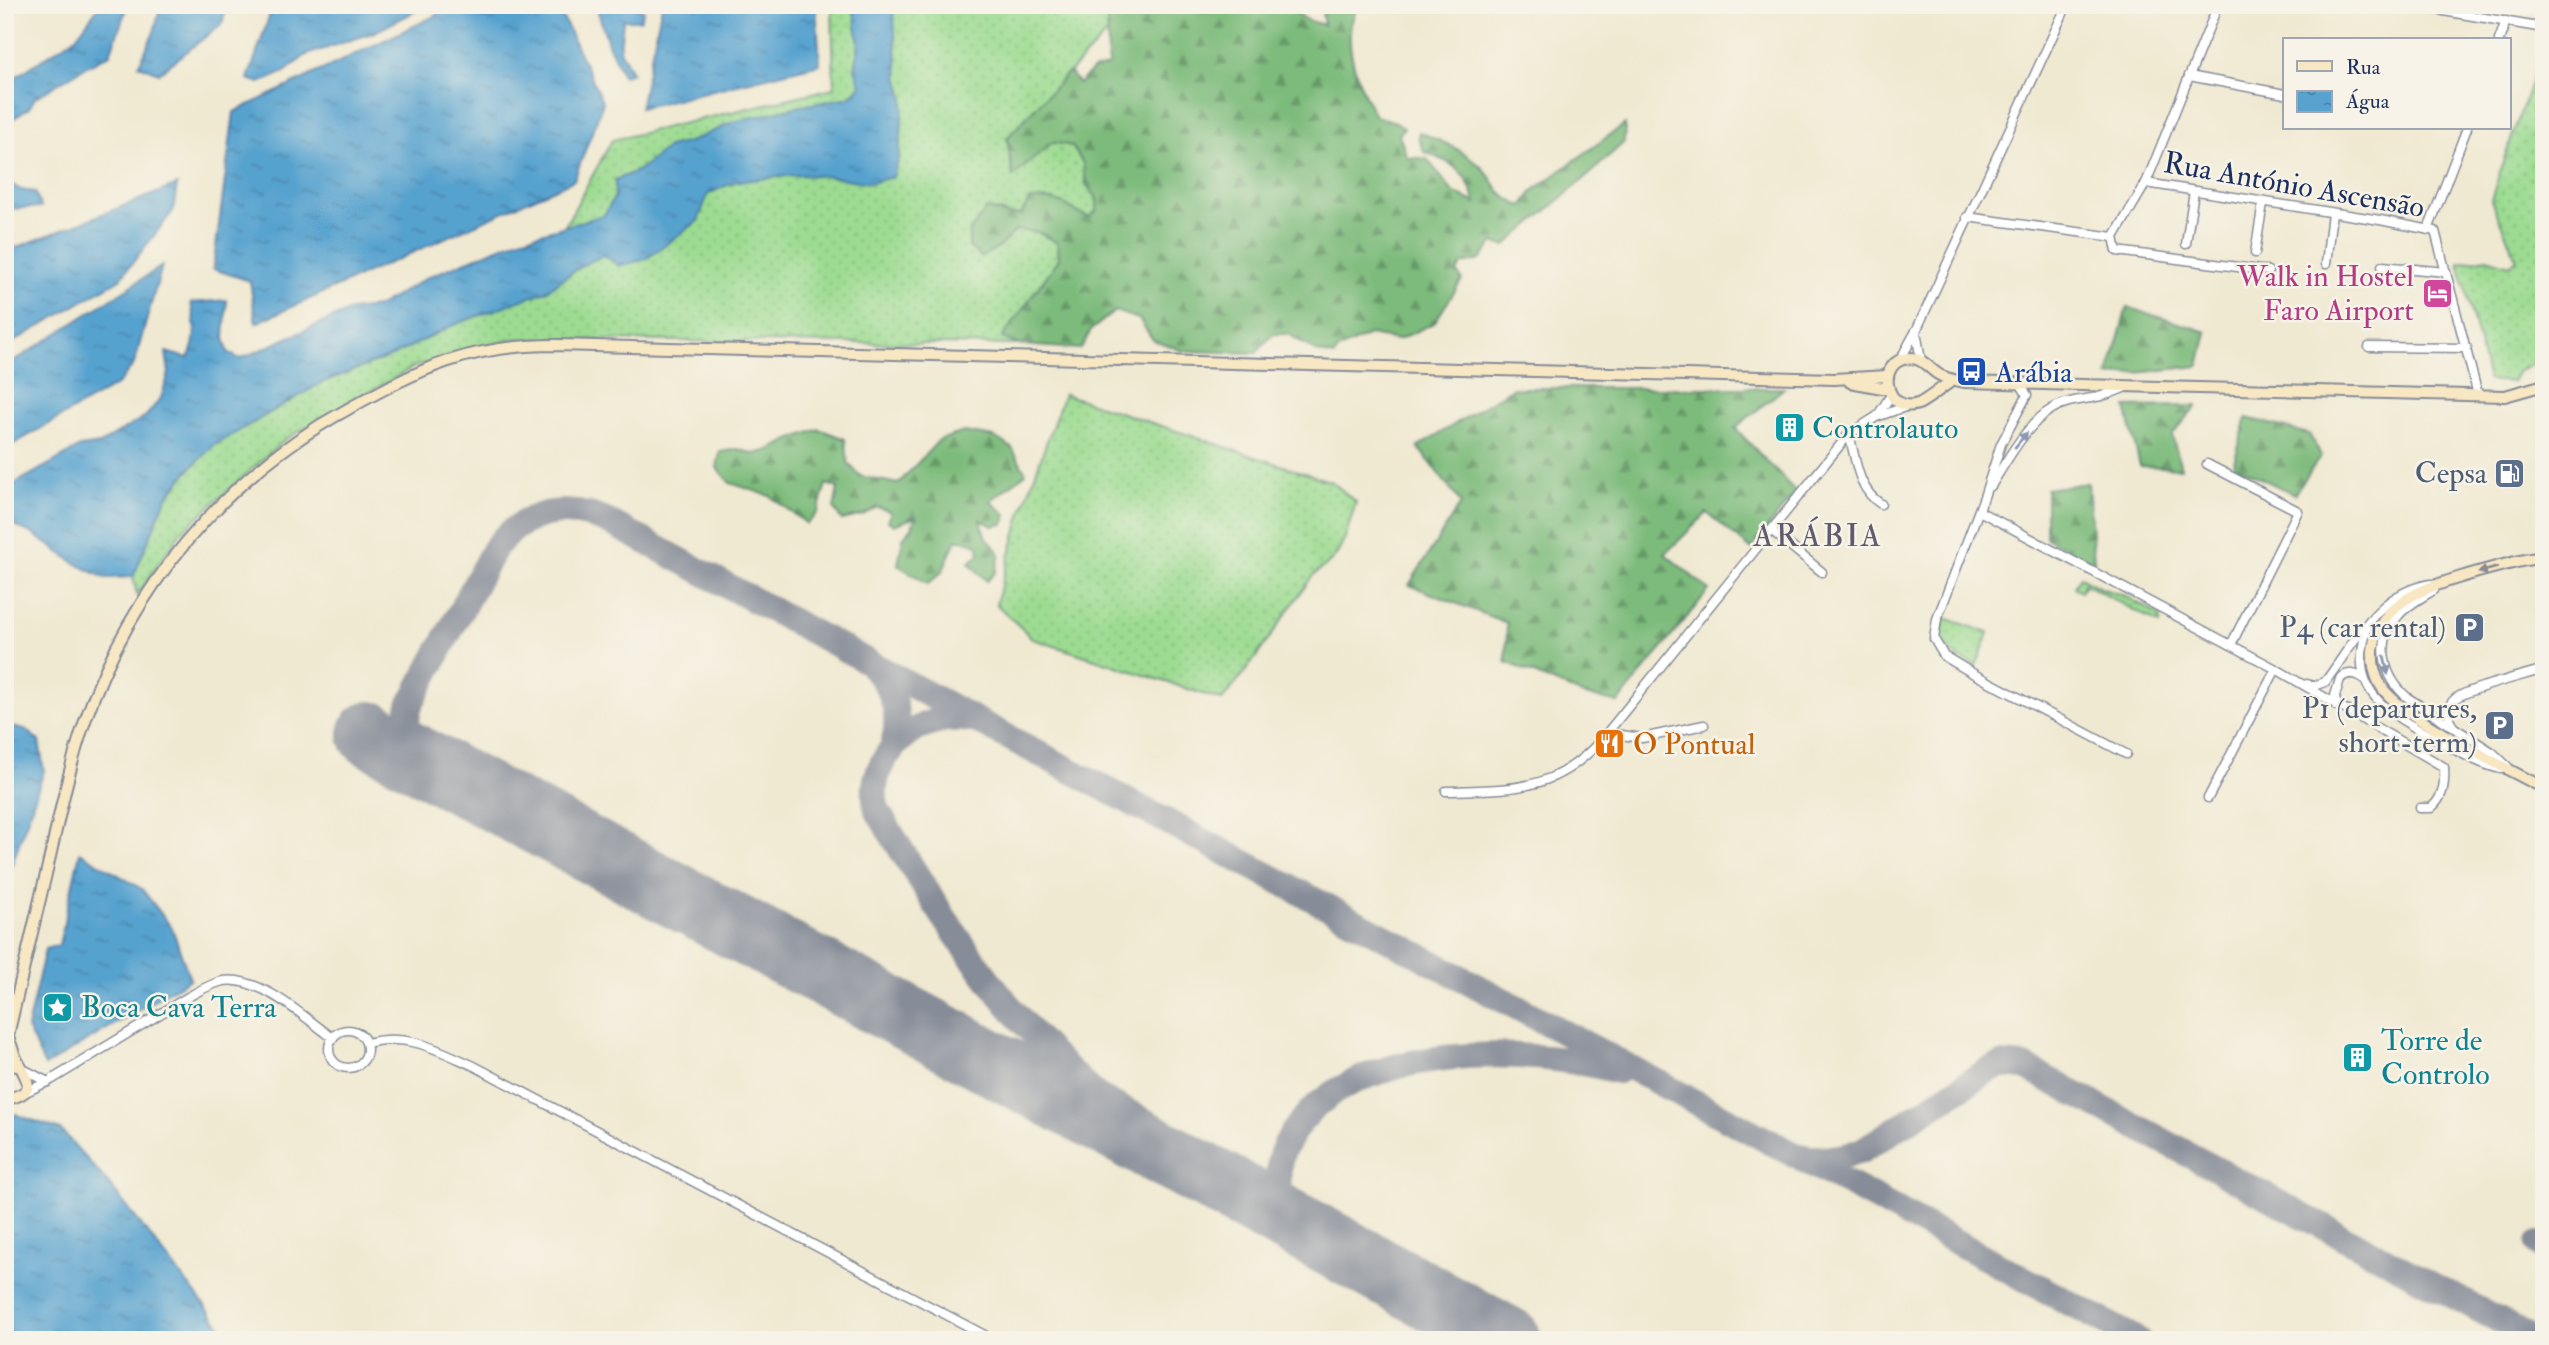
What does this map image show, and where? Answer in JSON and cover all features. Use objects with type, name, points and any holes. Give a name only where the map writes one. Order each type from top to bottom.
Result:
[{"type":"street","points":[[1909,405],[1896,400],[1889,392],[1887,376],[1900,360],[1916,331],[2067,5]]},
{"type":"street","points":[[2146,183],[2218,5]]},
{"type":"street","points":[[2408,5],[2538,27],[2544,18]]},
{"type":"street","points":[[2500,38],[2506,21]]},
{"type":"street","points":[[2189,76],[2283,94]]},
{"type":"street","points":[[2428,230],[2466,130]]},
{"type":"street","name":"Rua António Ascensão","points":[[2114,237],[2146,183],[2435,231],[2478,395]]},
{"type":"street","points":[[2186,244],[2194,191]]},
{"type":"street","points":[[2255,253],[2263,203]]},
{"type":"street","points":[[2326,264],[2332,213]]},
{"type":"street","points":[[1968,217],[2114,237],[2117,251],[2268,271]]},
{"type":"street","points":[[2382,265],[2446,272]]},
{"type":"street","points":[[1916,331],[1925,364],[1934,377],[1931,394]]},
{"type":"street","points":[[5,1049],[78,741],[102,677],[137,608],[180,548],[245,480],[300,437],[326,421],[413,374],[443,361],[523,345],[557,345],[1833,379],[1887,376]]},
{"type":"street","points":[[2369,347],[2467,348]]},
{"type":"street","points":[[1900,360],[1911,358],[1925,364],[1939,375],[1954,380],[2020,383],[2505,396],[2544,385]]},
{"type":"street","points":[[1833,379],[1889,392]]},
{"type":"street","points":[[1446,791],[1507,789],[1531,785],[1569,770],[1607,733],[1849,434],[1876,417],[1921,403],[1954,380]]},
{"type":"street","points":[[2020,383],[2028,395],[2001,444],[1979,511],[1937,619],[1934,639],[1944,656],[1974,674],[2126,754]]},
{"type":"street","points":[[1984,497],[2013,451],[2045,414],[2059,405],[2102,396],[2128,387]]},
{"type":"street","points":[[1876,417],[1889,392]]},
{"type":"street","points":[[1849,434],[1863,487],[1881,504]]},
{"type":"street","points":[[2207,464],[2298,511],[2231,645]]},
{"type":"street","points":[[1979,511],[2302,683],[2444,767],[2445,783],[2439,798],[2431,808],[2420,808]]},
{"type":"street","points":[[1771,530],[1822,572]]},
{"type":"street","points":[[2525,559],[2544,549]]},
{"type":"street","points":[[2544,556],[2525,559],[2418,591],[2388,614],[2376,636],[2373,656],[2375,671],[2382,687],[2396,703],[2544,788]]},
{"type":"street","points":[[2302,683],[2314,686],[2325,682],[2380,607],[2415,586],[2451,580]]},
{"type":"street","points":[[2451,580],[2420,598],[2396,618],[2385,642],[2385,664],[2396,688],[2455,730],[2492,752],[2514,772]]},
{"type":"street","points":[[2365,680],[2361,650],[2370,620]]},
{"type":"street","points":[[2207,798],[2276,669]]},
{"type":"street","points":[[2455,730],[2450,723],[2448,711],[2457,697],[2544,670]]},
{"type":"street","points":[[2337,706],[2335,696],[2340,679],[2344,675],[2359,674],[2372,694],[2396,717],[2484,765],[2514,772]]},
{"type":"street","points":[[1607,733],[1642,738],[1704,724]]},
{"type":"street","points":[[11,1098],[48,1082],[188,997],[224,981],[240,981],[256,986],[333,1038]]},
{"type":"street","points":[[342,1031],[353,1031],[367,1043],[367,1054],[355,1067],[343,1068],[330,1056],[333,1038],[342,1031]]},
{"type":"street","points":[[8,1037],[28,1079],[28,1085],[11,1098]]},
{"type":"street","points":[[367,1043],[396,1038],[412,1041],[474,1066],[994,1340]]},
{"type":"street","points":[[5,1065],[21,1068],[48,1082]]},
{"type":"green space","points":[[832,5],[1107,5],[1108,32],[1007,138],[1013,176],[1052,142],[1072,146],[1083,163],[1086,184],[1097,198],[1097,210],[1090,217],[1076,215],[1067,205],[1012,217],[1000,211],[986,209],[969,233],[999,247],[1016,230],[1038,232],[1058,243],[1059,259],[1003,337],[1020,345],[513,339],[416,366],[286,439],[181,532],[137,595],[133,577],[166,498],[213,446],[323,382],[394,355],[451,326],[561,233],[612,140],[834,88]]},
{"type":"green space","points":[[1107,5],[1286,5],[1307,20],[1324,25],[1321,5],[1358,5],[1350,29],[1351,53],[1361,86],[1375,116],[1396,122],[1404,128],[1399,135],[1407,157],[1427,159],[1453,192],[1476,203],[1469,184],[1458,170],[1444,160],[1424,152],[1418,137],[1419,132],[1450,145],[1471,158],[1485,170],[1505,197],[1522,206],[1534,190],[1625,124],[1624,142],[1505,246],[1493,243],[1480,260],[1462,264],[1457,272],[1462,280],[1434,323],[1398,340],[1369,335],[1339,349],[1334,356],[1317,352],[1288,334],[1273,334],[1256,353],[1183,351],[1153,340],[1139,319],[1115,311],[1091,330],[1081,349],[1020,345],[1002,338],[1059,259],[1058,243],[1038,232],[1016,230],[999,247],[981,257],[969,247],[969,233],[986,209],[1008,215],[1022,214],[1029,200],[1055,201],[1090,217],[1097,210],[1097,198],[1086,184],[1083,163],[1072,146],[1052,142],[1013,177],[1007,138],[1069,72],[1079,84],[1092,70],[1108,66]]},
{"type":"green space","points":[[2544,47],[2544,359],[2517,372],[2512,382],[2488,380],[2459,263],[2487,258],[2509,265],[2517,260],[2491,200]]},
{"type":"green space","points":[[2127,307],[2207,332],[2199,366],[2108,376]]},
{"type":"green space","points":[[1513,388],[1784,388],[1735,428],[1796,492],[1751,549],[1707,513],[1665,554],[1709,590],[1618,703],[1581,694],[1506,662],[1507,623],[1409,585],[1461,503],[1418,447]]},
{"type":"green space","points":[[1064,394],[1332,482],[1356,502],[1336,555],[1311,578],[1257,656],[1222,700],[1033,639],[996,604],[1023,508]]},
{"type":"green space","points":[[2197,406],[2172,435],[2181,468],[2140,466],[2126,407]]},
{"type":"green space","points":[[2247,418],[2309,434],[2321,456],[2294,494],[2233,465]]},
{"type":"green space","points":[[819,429],[845,439],[848,463],[860,476],[898,484],[939,440],[964,432],[994,437],[1012,448],[1026,473],[990,501],[1006,514],[1004,524],[993,526],[981,520],[985,535],[1000,554],[995,573],[987,581],[969,563],[979,554],[978,545],[956,540],[942,572],[928,584],[898,565],[903,538],[912,528],[915,517],[894,525],[888,521],[891,512],[877,507],[863,515],[842,520],[834,509],[838,488],[826,484],[818,512],[807,524],[770,496],[730,483],[717,468],[720,452],[738,449],[753,454],[767,451]]},
{"type":"green space","points":[[2088,483],[2094,562],[2046,538],[2046,489]]},
{"type":"green space","points":[[2080,577],[2100,588],[2125,596],[2159,615],[2160,624],[2085,584],[2081,591],[2074,587]]},
{"type":"green space","points":[[1945,618],[1989,633],[1976,666],[1952,654],[1943,644],[1942,629]]},
{"type":"water","points":[[100,5],[128,5],[110,54],[35,98],[29,108],[8,122],[5,113],[5,84],[76,37]]},
{"type":"water","points":[[161,5],[227,5],[222,24],[159,73],[139,65],[154,32]]},
{"type":"water","points":[[273,5],[422,5],[375,32],[306,55],[285,72],[260,83],[248,79]]},
{"type":"water","points":[[447,5],[557,5],[603,103],[574,180],[256,323],[250,281],[213,269],[234,112],[435,16]]},
{"type":"water","points":[[596,5],[630,5],[644,10],[640,20],[623,20],[620,50],[632,72],[623,76],[608,44]]},
{"type":"water","points":[[662,5],[816,5],[820,64],[640,108]]},
{"type":"water","points":[[853,5],[893,5],[898,76],[904,98],[899,158],[893,177],[870,183],[827,176],[796,175],[734,182],[708,194],[698,221],[646,259],[619,266],[604,255],[581,266],[546,291],[451,326],[394,355],[323,382],[213,446],[189,470],[166,498],[133,577],[105,578],[78,565],[31,533],[5,521],[5,489],[80,447],[100,444],[146,416],[161,398],[169,373],[166,352],[188,358],[191,351],[195,331],[191,303],[227,300],[224,338],[228,352],[240,359],[351,310],[377,307],[428,277],[520,239],[604,215],[615,196],[615,180],[639,170],[668,147],[692,141],[733,122],[849,97],[861,86],[855,69],[859,45]]},
{"type":"water","points":[[5,180],[21,190],[35,192],[41,207],[5,209]]},
{"type":"water","points":[[177,185],[173,211],[120,279],[5,347],[5,252]]},
{"type":"water","points":[[162,266],[134,364],[118,384],[5,449],[5,367]]},
{"type":"water","points":[[5,725],[25,729],[39,741],[44,771],[5,885]]},
{"type":"water","points":[[80,852],[142,889],[172,928],[190,979],[45,1066],[27,1028],[45,949],[59,945]]},
{"type":"water","points":[[15,1114],[61,1130],[108,1183],[232,1340],[5,1340],[5,1120]]},
{"type":"taxiway","points":[[423,761],[413,749],[407,735],[410,705],[494,549],[520,525],[534,518],[549,513],[581,513],[615,525],[985,725],[1795,1155],[1828,1158],[1861,1151],[1990,1069],[2002,1065],[2025,1067],[2515,1329],[2529,1340]]},
{"type":"taxiway","points":[[873,668],[887,687],[895,707],[896,729],[890,752]]},
{"type":"taxiway","points":[[970,720],[933,722],[900,741],[887,755],[878,772],[875,790],[877,810],[952,929],[1016,1014],[1070,1071],[1170,1157]]},
{"type":"taxiway","points":[[1306,1231],[1282,1200],[1279,1171],[1283,1151],[1297,1127],[1325,1099],[1360,1079],[1402,1065],[1493,1055],[1538,1057],[1618,1071]]},
{"type":"taxiway","points":[[1804,1160],[2138,1340]]},
{"type":"taxiway","points":[[2538,1244],[2544,1248]]},
{"type":"runway","points":[[371,734],[1170,1157],[1509,1340]]},
{"type":"place","name":"Walk in Hostel Faro Airport","points":[[2437,293]]},
{"type":"place","name":"Arábia","points":[[1972,372]]},
{"type":"place","name":"Controlauto","points":[[1789,428]]},
{"type":"place","name":"Cepsa","points":[[2510,473]]},
{"type":"place","name":"P4 (car rental)","points":[[2469,627]]},
{"type":"place","name":"P1 (departures, short-term)","points":[[2500,725]]},
{"type":"place","name":"O Pontual","points":[[1610,744]]},
{"type":"place","name":"Boca Cava Terra","points":[[58,1007]]},
{"type":"place","name":"Torre de Controlo","points":[[2358,1057]]},
{"type":"district","name":"ARÁBIA","points":[[1818,536]]}]
